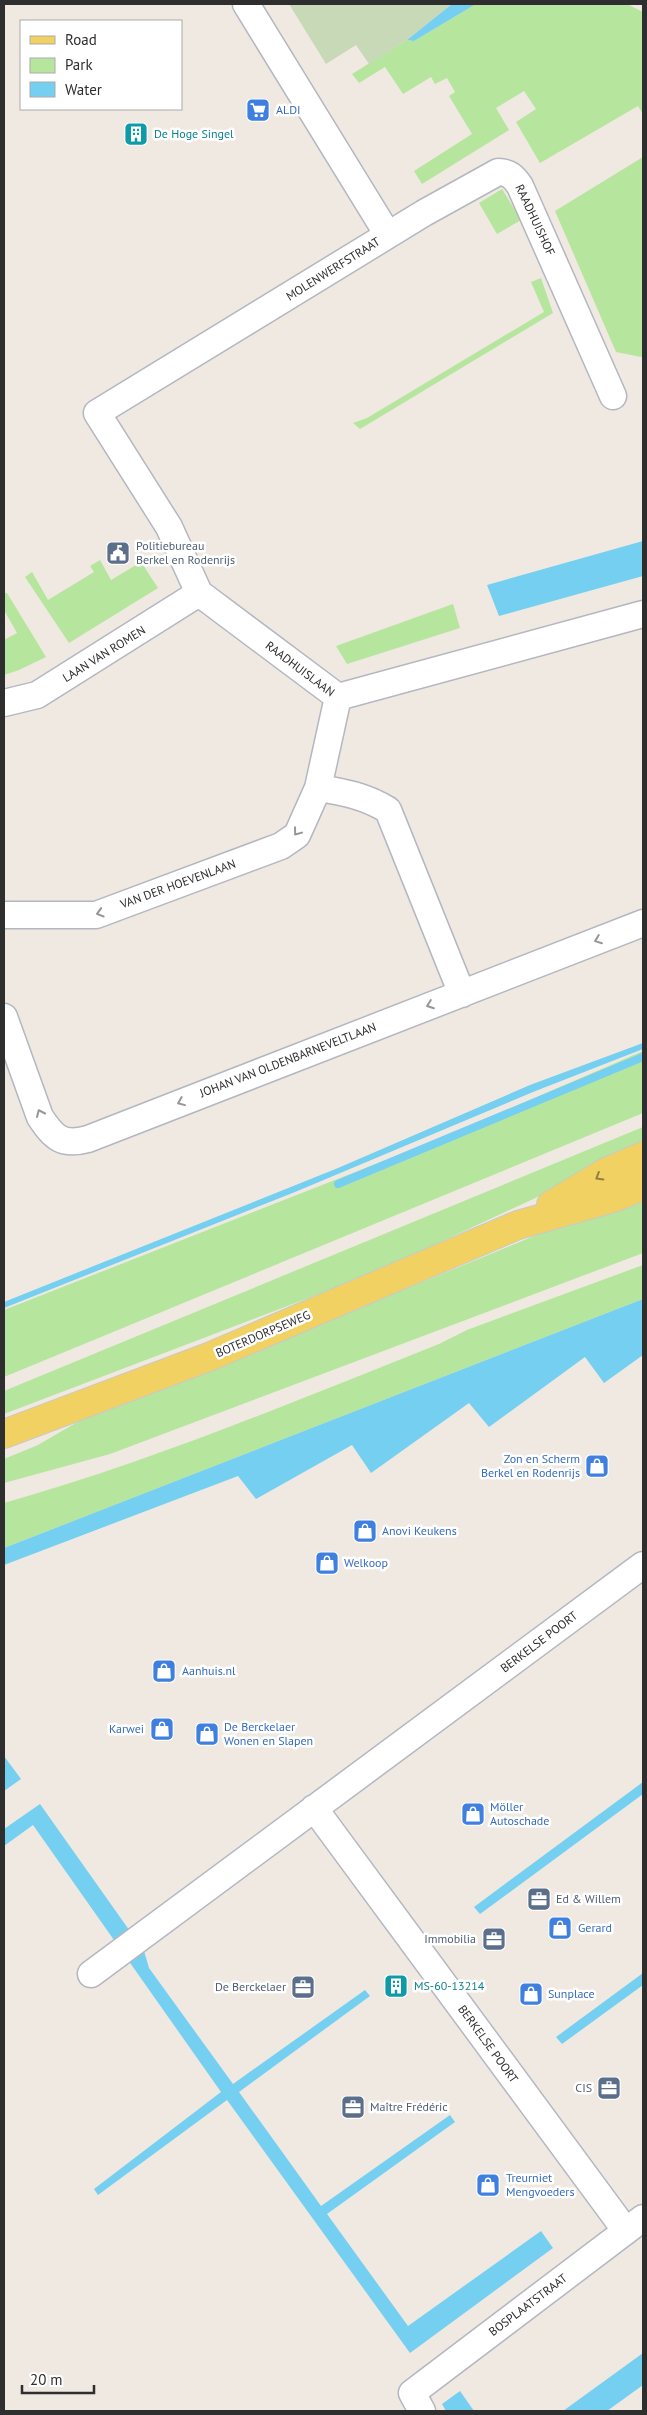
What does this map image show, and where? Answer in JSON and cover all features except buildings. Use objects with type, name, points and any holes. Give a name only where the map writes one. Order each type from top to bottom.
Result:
[{"type":"main road","name":"BOTERDORPSEWEG","points":[[518,1225],[606,1172],[643,1156]]},
{"type":"main road","name":"BOTERDORPSEWEG","points":[[4,1434],[211,1356],[518,1225],[613,1198],[643,1186]]},
{"type":"street","name":"MOLENWERFSTRAAT","points":[[97,413],[388,235],[246,4]]},
{"type":"street","name":"RAADHUISHOF","points":[[388,235],[498,172],[506,172],[514,178],[613,396]]},
{"type":"street","name":"RAADHUISLAAN","points":[[97,413],[169,527],[199,593],[338,697],[643,614]]},
{"type":"street","name":"LAAN VAN ROMEN","points":[[4,702],[38,695],[199,593]]},
{"type":"street","name":"VAN DER HOEVENLAAN","points":[[4,915],[96,915],[281,846],[297,835],[318,788],[338,697]]},
{"type":"street","points":[[318,788],[348,792],[369,799],[388,810],[462,994]]},
{"type":"street","name":"JOHAN VAN OLDENBARNEVELTLAAN","points":[[4,1017],[40,1117],[49,1131],[59,1139],[72,1143],[88,1139],[643,923]]},
{"type":"street","name":"BERKELSE POORT","points":[[91,1974],[643,1564]]},
{"type":"street","name":"BERKELSE POORT","points":[[314,1808],[634,2224]]},
{"type":"street","name":"BOSPLAATSTRAAT","points":[[417,2402],[634,2224]]},
{"type":"green space","points":[[289,4],[452,4],[407,40],[369,64],[356,45],[326,64]]},
{"type":"green space","points":[[476,4],[627,4],[643,12],[643,114],[638,106],[540,163],[516,122],[536,109],[524,91],[496,108],[509,130],[422,184],[414,171],[472,134],[449,96],[455,92],[447,78],[435,84],[431,77],[403,94],[385,67],[359,83],[352,74],[407,40],[414,41]]},
{"type":"green space","points":[[643,157],[643,356],[641,357],[616,352],[555,211]]},
{"type":"green space","points":[[502,189],[521,220],[497,234],[479,203]]},
{"type":"green space","points":[[541,278],[553,313],[360,429],[353,423],[367,418],[544,312],[531,282]]},
{"type":"green space","points":[[100,560],[111,580],[141,562],[158,588],[69,643],[25,577],[32,572],[48,600],[94,572],[90,566]]},
{"type":"green space","points":[[4,593],[7,593],[46,657],[4,675],[4,640],[17,633],[4,610]]},
{"type":"green space","points":[[453,604],[460,628],[347,664],[336,646]]},
{"type":"green space","points":[[643,1051],[643,1113],[4,1377],[4,1310],[442,1138]]},
{"type":"green space","points":[[643,1127],[643,1148],[374,1273],[4,1414],[4,1391]]},
{"type":"green space","points":[[643,1194],[643,1253],[110,1454],[4,1483],[4,1459],[38,1445],[86,1417],[172,1385],[539,1234]]},
{"type":"green space","points":[[643,1265],[643,1299],[4,1548],[4,1503],[115,1468],[223,1429],[439,1344],[467,1330]]},
{"type":"water","points":[[452,4],[476,4],[414,41],[407,40]]},
{"type":"water","points":[[643,541],[643,576],[499,616],[487,585]]},
{"type":"water","points":[[643,1043],[643,1049],[533,1092],[295,1192],[4,1308],[4,1302],[338,1168],[530,1085]]},
{"type":"water","points":[[643,1299],[643,1355],[604,1383],[585,1357],[489,1427],[469,1403],[371,1473],[352,1445],[256,1499],[238,1476],[4,1565],[4,1548]]},
{"type":"water","points":[[4,1756],[21,1779],[4,1791]]},
{"type":"water","points":[[643,1782],[643,1794],[480,1914],[474,1907]]},
{"type":"water","points":[[40,1804],[144,1951],[149,1968],[233,2084],[365,1990],[370,1996],[239,2092],[321,2206],[450,2115],[455,2122],[327,2214],[408,2326],[541,2231],[553,2248],[410,2353],[227,2100],[98,2195],[94,2189],[221,2092],[33,1825],[4,1846],[4,1829]]},
{"type":"water","points":[[643,1973],[643,1985],[562,2044],[556,2037]]},
{"type":"water","points":[[643,2353],[643,2385],[607,2411],[563,2411]]},
{"type":"water","points":[[460,2391],[474,2411],[446,2411],[442,2404]]},
{"type":"waterway","points":[[338,1184],[643,1057]]},
{"type":"place","name":"ALDI","points":[[258,110]]},
{"type":"place","name":"De Hoge Singel","points":[[136,134]]},
{"type":"place","name":"Politiebureau Berkel en Rodenrijs","points":[[118,553]]},
{"type":"place","name":"Zon en Scherm Berkel en Rodenrijs","points":[[597,1466]]},
{"type":"place","name":"Anovi Keukens","points":[[365,1531]]},
{"type":"place","name":"Welkoop","points":[[327,1563]]},
{"type":"place","name":"Aanhuis.nl","points":[[164,1671]]},
{"type":"place","name":"Karwei","points":[[162,1729]]},
{"type":"place","name":"De Berckelaer Wonen en Slapen","points":[[207,1734]]},
{"type":"place","name":"Möller Autoschade","points":[[473,1814]]},
{"type":"place","name":"Ed & Willem","points":[[539,1899]]},
{"type":"place","name":"Gerard","points":[[560,1928]]},
{"type":"place","name":"Immobilia","points":[[494,1939]]},
{"type":"place","name":"MS-60-13214","points":[[396,1986]]},
{"type":"place","name":"De Berckelaer","points":[[303,1987]]},
{"type":"place","name":"Sunplace","points":[[531,1994]]},
{"type":"place","name":"CIS","points":[[609,2088]]},
{"type":"place","name":"Maître Frédéric","points":[[353,2107]]},
{"type":"place","name":"Treurniet Mengvoeders","points":[[488,2185]]}]
